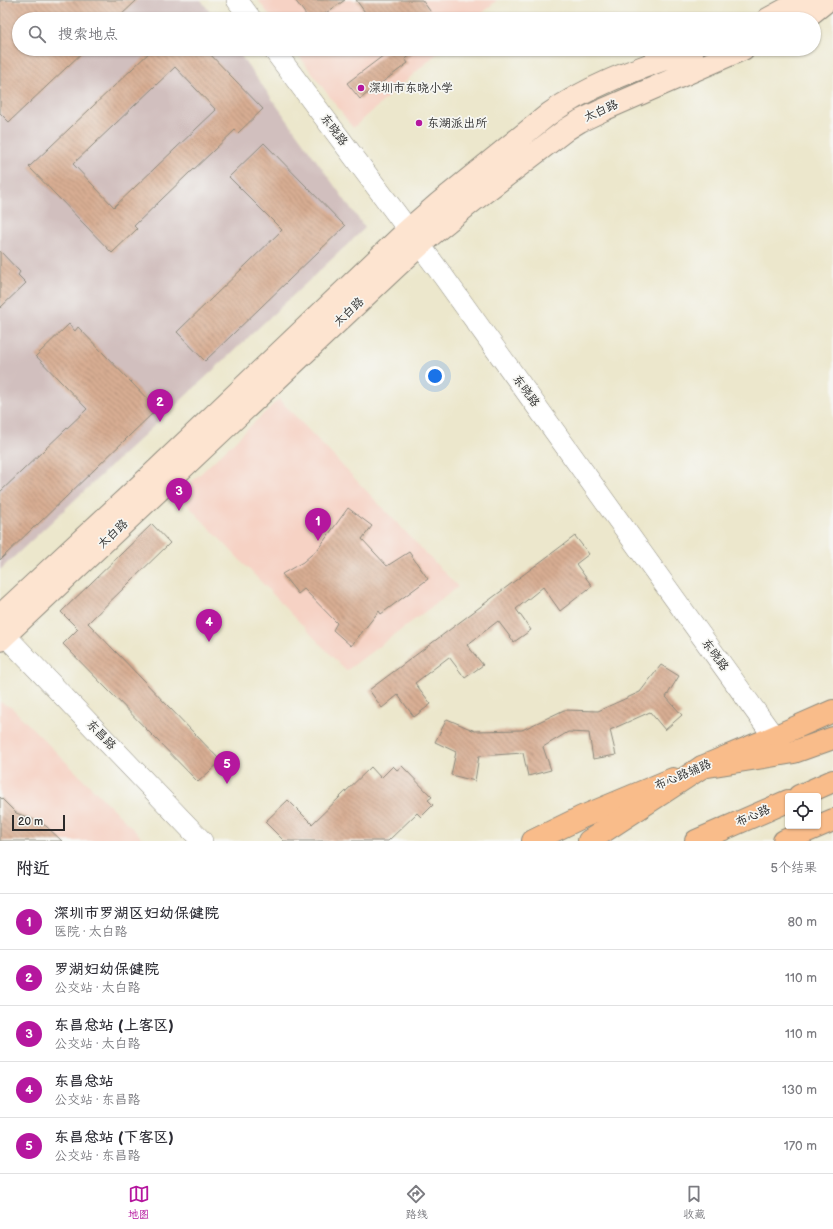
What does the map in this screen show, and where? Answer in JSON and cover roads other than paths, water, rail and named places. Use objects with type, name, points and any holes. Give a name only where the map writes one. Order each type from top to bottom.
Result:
[{"type":"main road","points":[[781,12],[803,0]]},
{"type":"main road","points":[[813,12],[828,0]]},
{"type":"main road","name":"太白路","points":[[1,630],[414,238],[439,203],[563,104],[602,84],[675,56]]},
{"type":"main road","name":"太白路","points":[[414,238],[468,206],[542,147],[580,121],[727,56]]},
{"type":"main road","name":"布心路辅路","points":[[532,841],[582,817],[833,711]]},
{"type":"main road","points":[[588,841],[702,767],[794,752],[833,738]]},
{"type":"main road","points":[[806,793],[833,781]]},
{"type":"main road","name":"布心路","points":[[696,841],[785,802]]},
{"type":"main road","points":[[784,841],[833,820]]},
{"type":"street","points":[[237,0],[246,12]]},
{"type":"street","name":"东晓路","points":[[278,56],[440,272],[774,737]]},
{"type":"street","name":"东昌路","points":[[1,630],[202,841]]},
{"type":"place","name":"深圳市东晓小学","points":[[361,88]]},
{"type":"place","name":"东湖派出所","points":[[419,123]]},
{"type":"place","name":"罗湖妇幼保健院","points":[[160,422]]},
{"type":"place","name":"东昌总站 (上客区)","points":[[179,511]]},
{"type":"place","name":"深圳市罗湖区妇幼保健院","points":[[318,541]]},
{"type":"place","name":"东昌总站","points":[[209,642]]},
{"type":"place","name":"东昌总站 (下客区)","points":[[227,784]]}]
